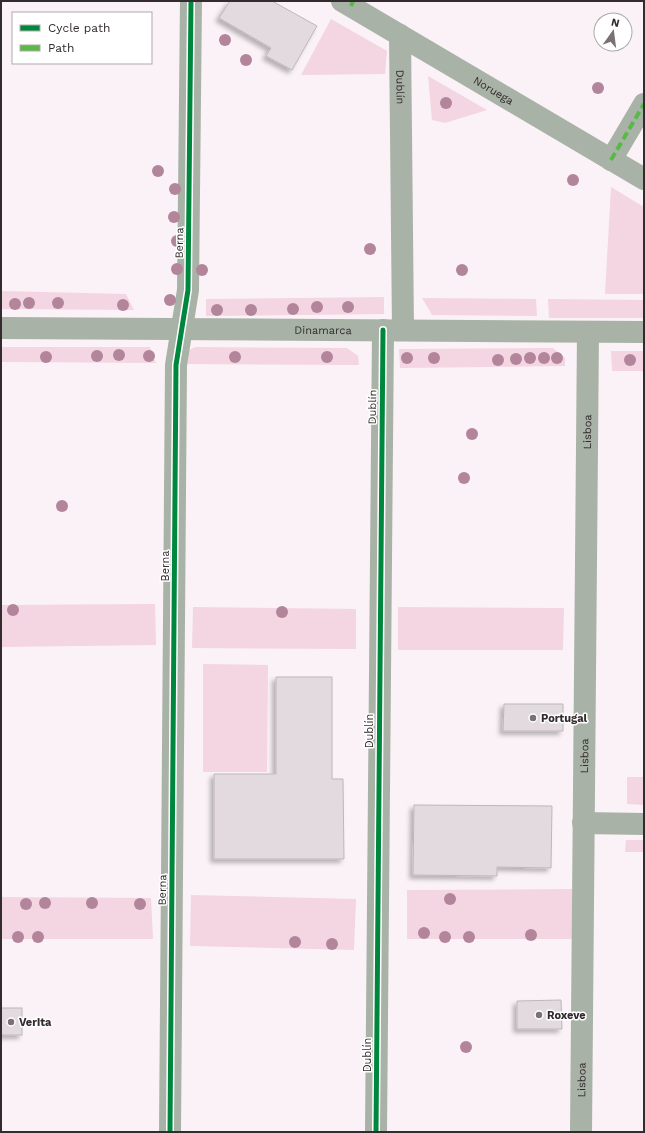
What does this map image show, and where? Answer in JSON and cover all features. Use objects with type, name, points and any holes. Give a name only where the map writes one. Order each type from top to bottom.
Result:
[{"type":"street","name":"Berna","points":[[170,1132],[176,365],[188,290],[191,1]]},
{"type":"street","name":"Noruega","points":[[349,3],[400,35],[644,179]]},
{"type":"street","name":"Dublín","points":[[376,1132],[400,35]]},
{"type":"street","points":[[611,160],[644,104]]},
{"type":"street","name":"Dinamarca","points":[[1,328],[644,332]]},
{"type":"street","name":"Lisboa","points":[[581,1132],[588,332]]},
{"type":"street","points":[[583,823],[644,824]]},
{"type":"shaded area","points":[[331,19],[387,51],[385,74],[301,75]]},
{"type":"shaded area","points":[[428,76],[487,110],[445,123],[432,120]]},
{"type":"shaded area","points":[[611,187],[644,207],[644,294],[605,294]]},
{"type":"shaded area","points":[[1,291],[126,294],[134,310],[1,309]]},
{"type":"shaded area","points":[[384,297],[384,314],[206,316],[206,299]]},
{"type":"shaded area","points":[[422,298],[536,299],[537,316],[432,315]]},
{"type":"shaded area","points":[[548,299],[644,300],[644,318],[549,318]]},
{"type":"shaded area","points":[[1,347],[150,347],[156,363],[1,362]]},
{"type":"shaded area","points":[[195,347],[347,348],[358,356],[359,365],[184,364],[184,353]]},
{"type":"shaded area","points":[[553,348],[565,358],[565,366],[400,368],[399,349]]},
{"type":"shaded area","points":[[611,351],[644,351],[644,371],[612,371]]},
{"type":"shaded area","points":[[155,604],[156,645],[1,647],[1,605]]},
{"type":"shaded area","points":[[193,607],[356,609],[356,649],[192,648]]},
{"type":"shaded area","points":[[398,607],[564,608],[563,650],[398,650]]},
{"type":"shaded area","points":[[203,664],[268,665],[267,772],[203,772]]},
{"type":"shaded area","points":[[627,777],[644,777],[644,805],[627,804]]},
{"type":"shaded area","points":[[626,840],[644,840],[644,852],[625,852]]},
{"type":"shaded area","points":[[572,889],[572,939],[407,939],[407,890]]},
{"type":"shaded area","points":[[191,895],[356,899],[354,950],[190,946]]},
{"type":"shaded area","points":[[1,897],[151,898],[153,939],[1,939]]},
{"type":"building","points":[[230,1],[272,1],[317,26],[292,70],[266,56],[271,48],[219,18]]},
{"type":"building","points":[[276,677],[332,677],[332,779],[343,779],[344,859],[214,859],[214,774],[276,774]]},
{"type":"building","name":"Portugal","points":[[504,704],[563,704],[563,731],[503,731]]},
{"type":"building","points":[[414,805],[552,806],[551,868],[497,867],[497,876],[413,875]]},
{"type":"building","name":"Roxeve","points":[[561,1000],[562,1029],[517,1029],[517,1001]]},
{"type":"building","name":"Verita","points":[[1,1008],[22,1008],[22,1035],[1,1035]]},
{"type":"marked path","points":[[351,6],[353,1]]},
{"type":"marked path","points":[[611,160],[644,104]]},
{"type":"cycle path","points":[[170,1132],[176,365],[188,290],[191,1]]},
{"type":"cycle path","points":[[376,1132],[383,330]]},
{"type":"place","name":"Portugal","points":[[533,718]]},
{"type":"place","name":"Roxeve","points":[[539,1015]]},
{"type":"place","name":"Verita","points":[[11,1022]]}]
